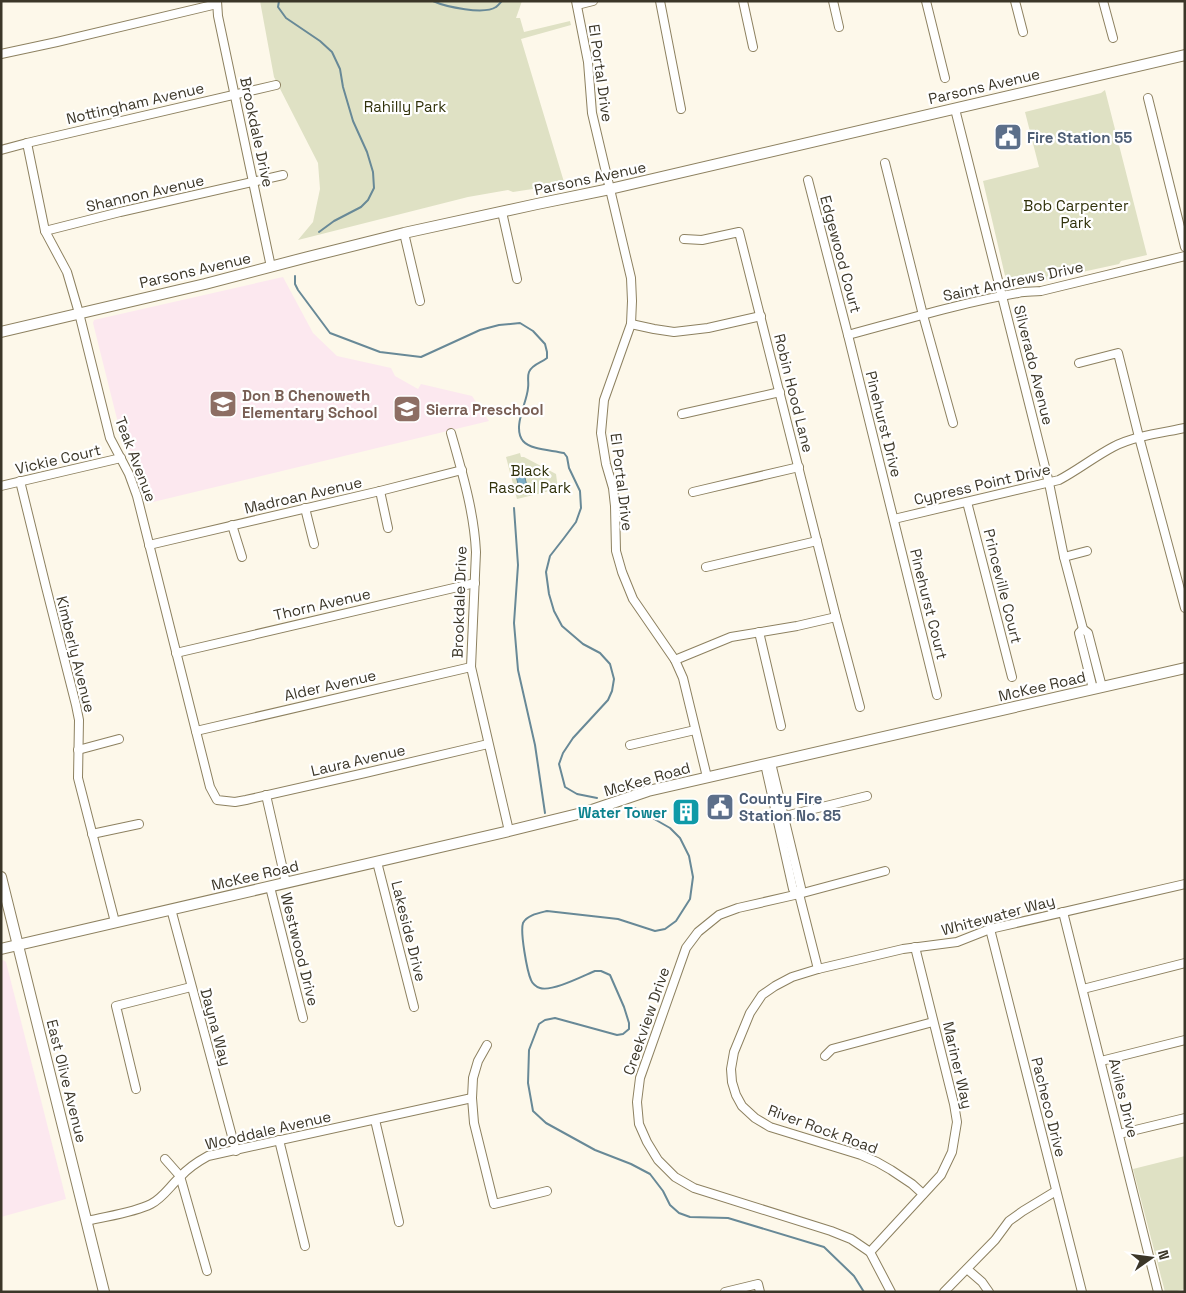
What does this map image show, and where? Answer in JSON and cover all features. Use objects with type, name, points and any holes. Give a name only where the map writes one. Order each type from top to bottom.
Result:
[{"type":"street","points":[[577,3],[593,1]]},
{"type":"street","points":[[660,1],[681,109]]},
{"type":"street","points":[[743,1],[753,47]]},
{"type":"street","points":[[833,1],[839,27]]},
{"type":"street","points":[[926,1],[945,78]]},
{"type":"street","points":[[1015,1],[1023,32]]},
{"type":"street","points":[[1103,1],[1113,38]]},
{"type":"street","points":[[1,54],[217,3]]},
{"type":"street","name":"Brookdale Drive","points":[[217,3],[271,268]]},
{"type":"street","name":"El Portal Drive","points":[[577,3],[588,62],[592,113],[631,278],[631,324],[604,400],[601,432],[606,464],[613,488],[616,550],[622,572],[633,599],[675,660],[686,688],[707,777]]},
{"type":"street","name":"Parsons Avenue","points":[[2,330],[205,284],[404,233],[610,189],[1185,55]]},
{"type":"street","name":"Nottingham Avenue","points":[[1,150],[27,142],[276,85]]},
{"type":"street","points":[[1148,98],[1185,247]]},
{"type":"street","name":"Silverado Avenue","points":[[955,109],[1049,483],[1064,557],[1083,629],[1079,633],[1098,688]]},
{"type":"street","name":"Teak Avenue","points":[[27,142],[45,231],[67,272],[110,438],[129,474],[137,496],[210,787],[217,800],[235,802]]},
{"type":"street","points":[[885,163],[923,315],[954,423]]},
{"type":"street","name":"Shannon Avenue","points":[[45,231],[283,175]]},
{"type":"street","name":"Edgewood Court","points":[[808,180],[848,335]]},
{"type":"street","points":[[502,212],[517,279]]},
{"type":"street","name":"Robin Hood Lane","points":[[684,239],[702,240],[739,232],[860,707]]},
{"type":"street","points":[[404,233],[420,300]]},
{"type":"street","name":"Saint Andrews Drive","points":[[848,335],[1002,296],[1021,292],[1041,291],[1185,256]]},
{"type":"street","points":[[631,324],[674,332],[708,328],[761,316]]},
{"type":"street","name":"Pinehurst Drive","points":[[848,335],[894,519]]},
{"type":"street","points":[[1079,363],[1118,353],[1185,608]]},
{"type":"street","points":[[682,414],[780,392]]},
{"type":"street","name":"Cypress Point Drive","points":[[894,519],[1059,480],[1114,447],[1139,438],[1185,428]]},
{"type":"street","name":"Brookdale Drive","points":[[451,432],[475,528],[475,582],[470,667],[510,831]]},
{"type":"street","name":"Vickie Court","points":[[1,486],[121,458]]},
{"type":"street","points":[[693,492],[799,467]]},
{"type":"street","name":"Madroan Avenue","points":[[149,545],[462,470]]},
{"type":"street","name":"Kimberly Avenue","points":[[20,482],[76,705],[79,720],[78,778],[116,922]]},
{"type":"street","points":[[380,491],[388,528]]},
{"type":"street","name":"Princeville Court","points":[[967,502],[1012,677]]},
{"type":"street","points":[[305,508],[314,544]]},
{"type":"street","name":"Pinehurst Court","points":[[894,519],[937,695]]},
{"type":"street","points":[[232,525],[242,557]]},
{"type":"street","points":[[706,567],[817,540]]},
{"type":"street","points":[[1064,557],[1087,551]]},
{"type":"street","name":"Thorn Avenue","points":[[176,653],[475,582]]},
{"type":"street","points":[[675,660],[731,637],[797,626],[836,617]]},
{"type":"street","points":[[758,632],[781,726]]},
{"type":"street","name":"Alder Avenue","points":[[196,731],[470,667]]},
{"type":"street","name":"McKee Road","points":[[1,948],[510,831],[586,812],[648,791],[707,777],[1185,668]]},
{"type":"street","points":[[630,745],[695,730]]},
{"type":"street","points":[[78,750],[119,739]]},
{"type":"street","name":"Laura Avenue","points":[[235,802],[488,744]]},
{"type":"street","points":[[768,763],[780,817],[801,888],[799,894],[818,969]]},
{"type":"street","points":[[266,796],[286,883]]},
{"type":"street","points":[[780,817],[867,796]]},
{"type":"street","points":[[92,834],[139,824]]},
{"type":"street","name":"Lakeside Drive","points":[[377,862],[414,1008]]},
{"type":"street","name":"Creekview Drive","points":[[885,871],[738,908],[719,915],[698,932],[686,948],[640,1078],[637,1102],[639,1124],[647,1142],[658,1160],[675,1176],[694,1188],[851,1239],[870,1252],[891,1292]]},
{"type":"street","name":"East Olive Avenue","points":[[1,877],[104,1292]]},
{"type":"street","name":"Whitewater Way","points":[[818,969],[915,947],[949,944],[990,929],[1185,884]]},
{"type":"street","name":"Westwood Drive","points":[[270,887],[303,1018]]},
{"type":"street","name":"Dayna Way","points":[[171,909],[236,1151]]},
{"type":"street","name":"Aviles Drive","points":[[1063,912],[1158,1292]]},
{"type":"street","name":"Pacheco Drive","points":[[990,929],[1082,1292]]},
{"type":"street","name":"Mariner Way","points":[[870,1252],[941,1175],[952,1152],[957,1122],[915,947]]},
{"type":"street","points":[[1083,989],[1185,963]]},
{"type":"street","name":"River Rock Road","points":[[818,969],[792,977],[762,994],[750,1013],[734,1052],[731,1069],[736,1095],[742,1106],[755,1118],[770,1127],[861,1155],[877,1162],[905,1179],[924,1194]]},
{"type":"street","points":[[136,1089],[116,1006],[191,987]]},
{"type":"street","points":[[825,1056],[832,1049],[933,1022]]},
{"type":"street","points":[[1101,1061],[1185,1040]]},
{"type":"street","points":[[487,1045],[478,1061],[473,1078],[472,1098],[474,1124],[494,1204],[547,1191]]},
{"type":"street","name":"Wooddale Avenue","points":[[87,1221],[151,1204],[196,1162],[208,1156],[472,1098]]},
{"type":"street","points":[[1119,1134],[1185,1118]]},
{"type":"street","points":[[375,1120],[399,1222]]},
{"type":"street","points":[[279,1140],[304,1246]]},
{"type":"street","points":[[165,1159],[180,1176],[207,1271]]},
{"type":"street","points":[[944,1292],[995,1240],[1009,1222],[1056,1190]]},
{"type":"street","points":[[967,1268],[982,1282],[989,1292]]},
{"type":"street","points":[[725,1292],[759,1288]]},
{"type":"shaded area","name":"Don B Chenoweth Elementary School","points":[[283,277],[313,333],[337,356],[391,368],[395,376],[418,389],[421,384],[472,396],[489,421],[149,503],[142,476],[119,427],[93,323],[94,320]]},
{"type":"shaded area","points":[[1,961],[6,962],[66,1199],[1,1217]]},
{"type":"green space","name":"Rahilly Park","points":[[260,1],[522,1],[516,18],[520,18],[524,32],[570,21],[571,25],[521,39],[564,182],[552,186],[513,192],[508,190],[468,197],[298,240],[313,222],[320,189],[318,163],[274,77]]},
{"type":"green space","name":"Bob Carpenter Park","points":[[1105,90],[1147,255],[1121,261],[1119,264],[1036,282],[1013,285],[1006,280],[983,181],[1039,167],[1025,112],[1101,93]]},
{"type":"green space","name":"Black Rascal Park","points":[[520,453],[521,457],[556,474],[558,489],[517,499],[506,457]]},
{"type":"green space","points":[[1185,1156],[1185,1289],[1165,1292],[1133,1169]]},
{"type":"water","points":[[522,465],[527,486],[519,488],[514,467]]},
{"type":"waterway","points":[[279,1],[278,7],[286,18],[320,41],[332,52],[340,69],[353,121],[367,152],[373,172],[374,188],[368,200],[361,207],[334,221],[319,232]]},
{"type":"waterway","points":[[433,1],[455,8],[474,10],[490,9],[496,7],[502,1]]},
{"type":"waterway","points":[[295,276],[295,284],[298,290],[330,333],[380,352],[421,357],[480,330],[499,325],[520,323],[533,331],[545,344],[547,358],[534,365],[529,372],[527,394],[519,422],[519,429],[523,441],[527,444],[536,448],[564,453],[580,491],[581,508],[576,522],[550,556],[546,572],[554,611],[562,626],[583,644],[600,653],[610,664],[614,679],[608,700],[573,738],[563,753],[559,764],[565,787],[577,794],[597,798]]},
{"type":"waterway","points":[[514,508],[518,565],[514,623],[518,670],[535,745],[545,813]]},
{"type":"waterway","points":[[635,808],[670,828],[680,838],[689,856],[693,877],[690,899],[676,921],[665,929],[655,931],[618,919],[547,911],[525,920],[522,928],[524,952],[529,975],[534,985],[545,989],[552,988],[595,971],[601,971],[610,975],[629,1023],[629,1029],[623,1034],[617,1035],[555,1018],[545,1020],[539,1024],[529,1050],[528,1083],[533,1111],[546,1123],[595,1150],[631,1164],[650,1174],[663,1191],[670,1205],[679,1213],[690,1217],[728,1218],[824,1247],[854,1276],[864,1292]]},
{"type":"place","name":"Fire Station 55","points":[[1008,137]]},
{"type":"place","name":"Don B Chenoweth Elementary School","points":[[223,404]]},
{"type":"place","name":"Sierra Preschool","points":[[407,409]]},
{"type":"place","name":"County Fire Station No. 85","points":[[720,807]]},
{"type":"place","name":"Water Tower","points":[[686,812]]}]
